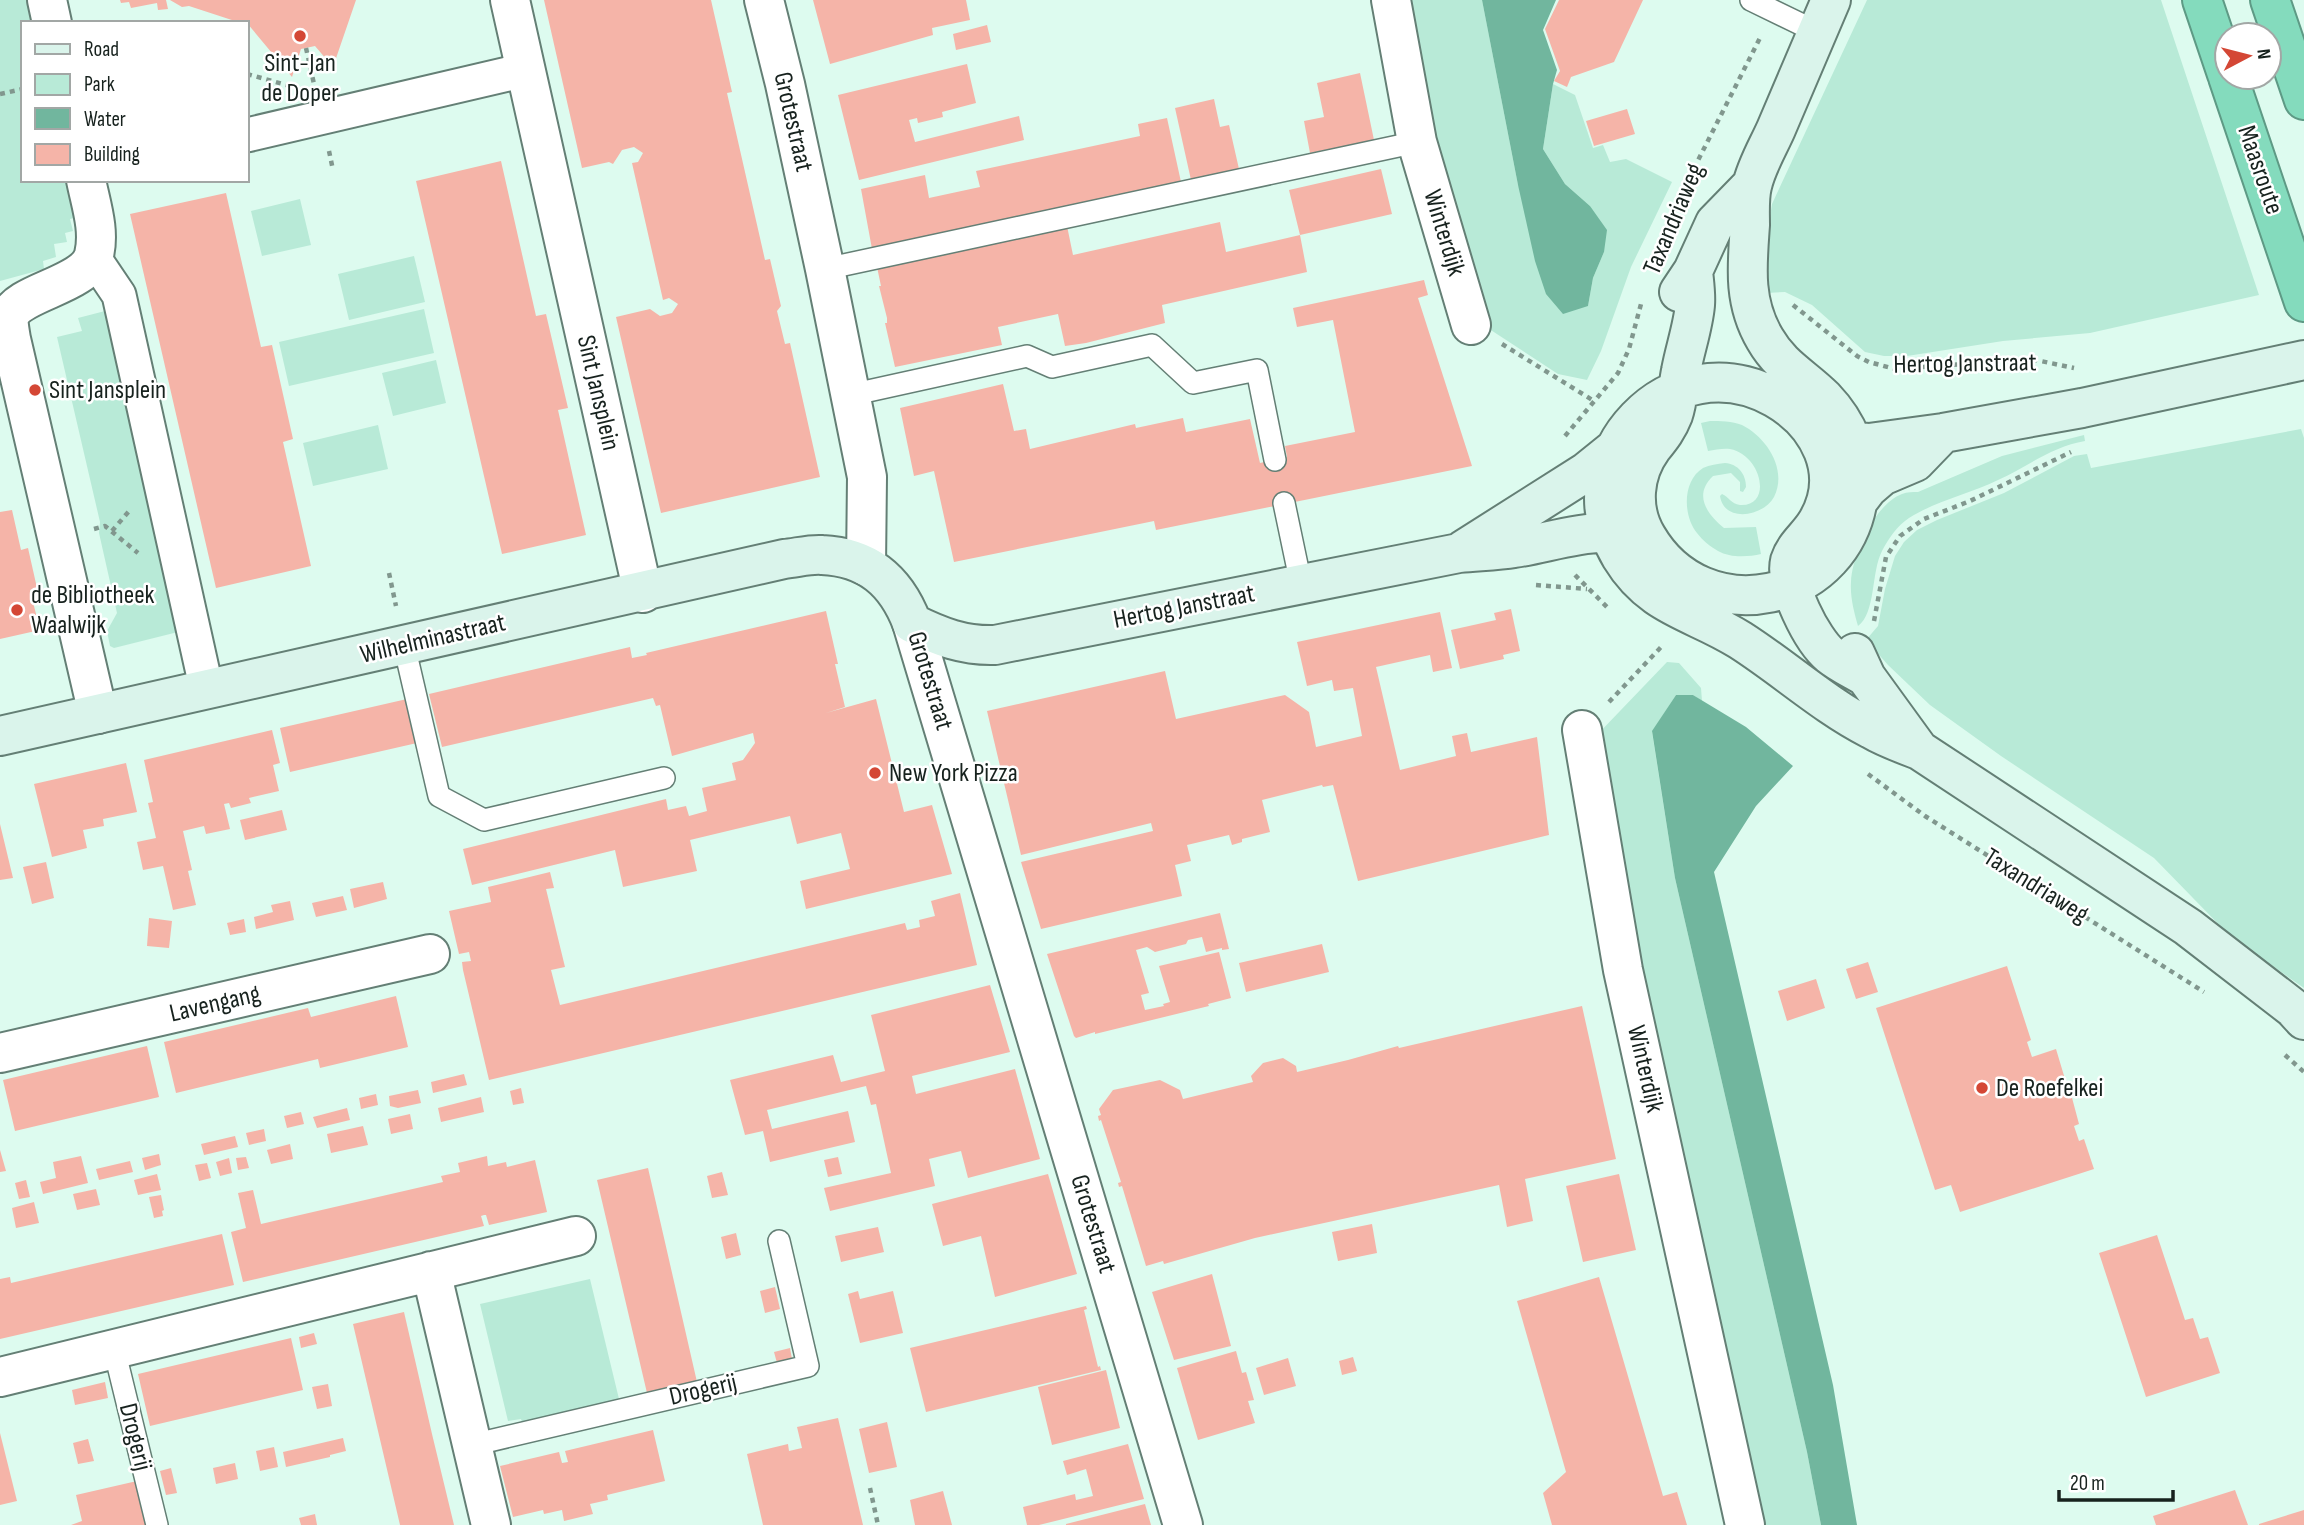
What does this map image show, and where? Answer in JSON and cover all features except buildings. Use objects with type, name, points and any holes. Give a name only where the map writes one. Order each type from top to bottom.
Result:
[{"type":"highway","name":"Maasroute","points":[[2202,0],[2213,33]]},
{"type":"highway","points":[[2270,0],[2304,100]]},
{"type":"highway","name":"Maasroute","points":[[2232,91],[2304,302]]},
{"type":"main road","name":"Taxandriaweg","points":[[1820,416],[1822,397],[1787,368],[1765,339],[1751,304],[1746,266],[1752,185],[1824,16]]},
{"type":"main road","name":"Taxandriaweg","points":[[1662,399],[1657,301],[1693,271],[1715,223],[1752,185]]},
{"type":"main road","name":"Taxandriaweg","points":[[1662,399],[1695,304],[1693,271]]},
{"type":"main road","name":"Hertog Janstraat","points":[[1852,442],[1876,443],[2082,408],[2304,360]]},
{"type":"main road","points":[[1703,384],[1742,386],[1820,416],[1838,415],[1852,442],[1859,471],[1858,501],[1851,528],[1829,562],[1818,572],[1792,587],[1765,594],[1737,594],[1709,588],[1683,575],[1661,557],[1621,557],[1606,522],[1604,487],[1617,447],[1629,426],[1662,399],[1703,384]]},
{"type":"main road","points":[[1641,557],[1636,502],[1638,478],[1647,457],[1670,423],[1675,407],[1662,399]]},
{"type":"main road","name":"Hertog Janstraat","points":[[1820,416],[1861,418],[1905,415],[1943,433]]},
{"type":"main road","points":[[1792,587],[1789,573],[1791,558],[1817,523],[1828,490],[1828,467],[1816,435],[1820,416]]},
{"type":"main road","points":[[1858,501],[1882,476],[1914,462],[1943,433]]},
{"type":"main road","name":"Hertog Janstraat","points":[[1459,553],[1586,472],[1617,447]]},
{"type":"main road","name":"Hertog Janstraat","points":[[912,623],[957,642],[976,646],[995,645],[1459,553],[1513,548],[1609,532]]},
{"type":"main road","name":"Hertog Janstraat","points":[[1459,553],[1526,563],[1641,557]]},
{"type":"main road","name":"Wilhelminastraat","points":[[0,736],[796,558],[821,555],[866,566]]},
{"type":"main road","name":"Taxandriaweg","points":[[1641,557],[1655,596],[1677,628],[1710,623],[1738,639],[1870,729],[1919,750],[2188,928],[2293,1008],[2304,1020]]},
{"type":"main road","name":"Taxandriaweg","points":[[1829,562],[1825,576],[1827,603],[1867,677],[1919,750]]},
{"type":"main road","name":"Grotestraat","points":[[866,566],[887,580],[907,609],[912,623]]},
{"type":"main road","name":"Taxandriaweg","points":[[1792,587],[1815,638],[1829,654],[1867,677]]},
{"type":"street","points":[[47,0],[52,21]]},
{"type":"street","name":"Sint Jansplein","points":[[510,0],[643,593]]},
{"type":"street","name":"Grotestraat","points":[[764,0],[825,269],[867,477],[866,566]]},
{"type":"street","name":"Winterdijk","points":[[1391,0],[1417,142],[1471,325]]},
{"type":"street","points":[[248,135],[525,70]]},
{"type":"street","points":[[86,182],[97,230],[94,258],[84,271],[17,305],[9,319],[10,339],[98,714]]},
{"type":"street","points":[[94,258],[119,295],[206,691]]},
{"type":"street","name":"Grotestraat","points":[[912,623],[1183,1525]]},
{"type":"street","name":"Winterdijk","points":[[1582,730],[1623,970],[1745,1525]]},
{"type":"street","name":"Lavengang","points":[[0,1054],[430,954]]},
{"type":"street","points":[[0,1377],[576,1236]]},
{"type":"street","points":[[431,1271],[491,1525]]},
{"type":"lane","points":[[1751,0],[1774,12],[1824,16]]},
{"type":"lane","points":[[825,269],[1417,142]]},
{"type":"lane","points":[[850,395],[1027,356],[1052,367],[1152,345],[1193,383],[1257,370],[1275,460]]},
{"type":"lane","points":[[1284,503],[1301,584]]},
{"type":"lane","points":[[404,645],[439,796],[484,820],[664,778]]},
{"type":"lane","name":"Drogerij","points":[[472,1445],[808,1366],[779,1241]]},
{"type":"lane","name":"Drogerij","points":[[114,1349],[157,1525]]},
{"type":"path","name":"Taxandriaweg","points":[[1664,235],[1684,188],[1774,12]]},
{"type":"path","points":[[306,48],[316,93]]},
{"type":"path","points":[[248,74],[293,87]]},
{"type":"path","points":[[0,94],[21,89]]},
{"type":"path","name":"Taxandriaweg","points":[[1557,445],[1618,373],[1657,301]]},
{"type":"path","name":"Hertog Janstraat","points":[[1751,304],[1782,301],[1799,308],[1857,356],[1882,367],[1895,369],[2036,360],[2082,368]]},
{"type":"path","points":[[1471,325],[1594,401]]},
{"type":"path","points":[[1849,641],[1872,625],[1886,557],[1892,545],[1910,528],[1924,519],[1970,501],[2070,453]]},
{"type":"path","points":[[57,537],[105,526],[184,593]]},
{"type":"path","points":[[1582,730],[1677,628]]},
{"type":"path","name":"Taxandriaweg","points":[[1858,766],[1925,816],[2213,998]]},
{"type":"path","points":[[2283,1054],[2304,1072]]},
{"type":"path","points":[[870,1488],[878,1525]]},
{"type":"green space","points":[[0,0],[33,0],[38,21],[21,21],[21,182],[71,182],[78,217],[70,219],[73,231],[65,233],[67,242],[54,244],[56,257],[43,261],[44,269],[0,281]]},
{"type":"green space","points":[[1400,0],[1482,0],[1518,185],[1588,306],[1593,278],[1604,252],[1590,206],[1565,184],[1543,149],[1553,84],[1575,95],[1593,148],[1603,145],[1610,162],[1626,159],[1672,182],[1631,267],[1601,351],[1587,380],[1558,374],[1477,321]]},
{"type":"green space","points":[[1867,0],[2161,0],[2259,295],[2090,333],[2003,341],[1907,356],[1884,356],[1865,352],[1812,305],[1785,292],[1766,293],[1764,253],[1772,204]]},
{"type":"green space","points":[[300,199],[311,245],[262,256],[251,211]]},
{"type":"green space","points":[[414,256],[425,302],[349,320],[338,274]]},
{"type":"green space","points":[[424,309],[434,353],[289,386],[279,342]]},
{"type":"green space","points":[[105,311],[178,632],[114,648],[110,646],[107,631],[117,613],[99,533],[100,522],[57,337],[82,331],[78,318]]},
{"type":"green space","points":[[436,360],[446,403],[393,416],[382,373]]},
{"type":"green space","points":[[1710,421],[1742,425],[1759,437],[1766,446],[1776,465],[1778,476],[1778,486],[1769,504],[1753,513],[1744,514],[1729,510],[1723,505],[1720,496],[1722,494],[1740,505],[1750,503],[1757,498],[1759,480],[1750,461],[1741,453],[1730,449],[1708,451],[1701,423]]},
{"type":"green space","points":[[378,425],[388,469],[313,486],[303,443]]},
{"type":"green space","points":[[2301,429],[2304,438],[2304,988],[2231,937],[2154,858],[1930,705],[1866,640],[1878,626],[1895,556],[1904,542],[1917,530],[1937,520],[2004,493],[2074,456],[2087,454],[2091,468]]},
{"type":"green space","points":[[2084,435],[2085,441],[2051,452],[1998,480],[1930,507],[1905,521],[1893,533],[1882,551],[1868,612],[1858,626],[1851,588],[1852,571],[1860,545],[1874,519],[1892,500],[1904,493],[1918,492],[2002,456]]},
{"type":"green space","points":[[1725,463],[1740,470],[1746,487],[1743,492],[1740,491],[1740,482],[1731,473],[1713,476],[1704,490],[1705,504],[1712,517],[1724,528],[1756,527],[1761,554],[1739,556],[1723,553],[1704,541],[1692,526],[1687,508],[1691,481],[1703,468]]},
{"type":"green space","points":[[1667,662],[1679,663],[1701,688],[1702,701],[1693,695],[1676,695],[1652,732],[1675,878],[1807,1452],[1821,1525],[1760,1525],[1595,748],[1596,736]]},
{"type":"green space","points":[[590,1279],[619,1399],[522,1422],[521,1419],[508,1421],[480,1304]]},
{"type":"water","points":[[1482,0],[1556,0],[1543,30],[1557,70],[1543,149],[1565,184],[1590,206],[1607,230],[1604,252],[1593,278],[1588,306],[1563,314],[1546,294],[1535,261]]},
{"type":"water","points":[[1676,695],[1693,695],[1746,727],[1793,766],[1756,806],[1714,872],[1833,1385],[1857,1525],[1821,1525],[1807,1452],[1675,878],[1652,731]]},
{"type":"place","name":"Sint-Jan de Doper","points":[[300,36]]},
{"type":"place","name":"Sint Jansplein","points":[[35,390]]},
{"type":"place","name":"de Bibliotheek Waalwijk","points":[[17,610]]},
{"type":"place","name":"New York Pizza","points":[[875,773]]},
{"type":"place","name":"De Roefelkei","points":[[1982,1088]]}]
